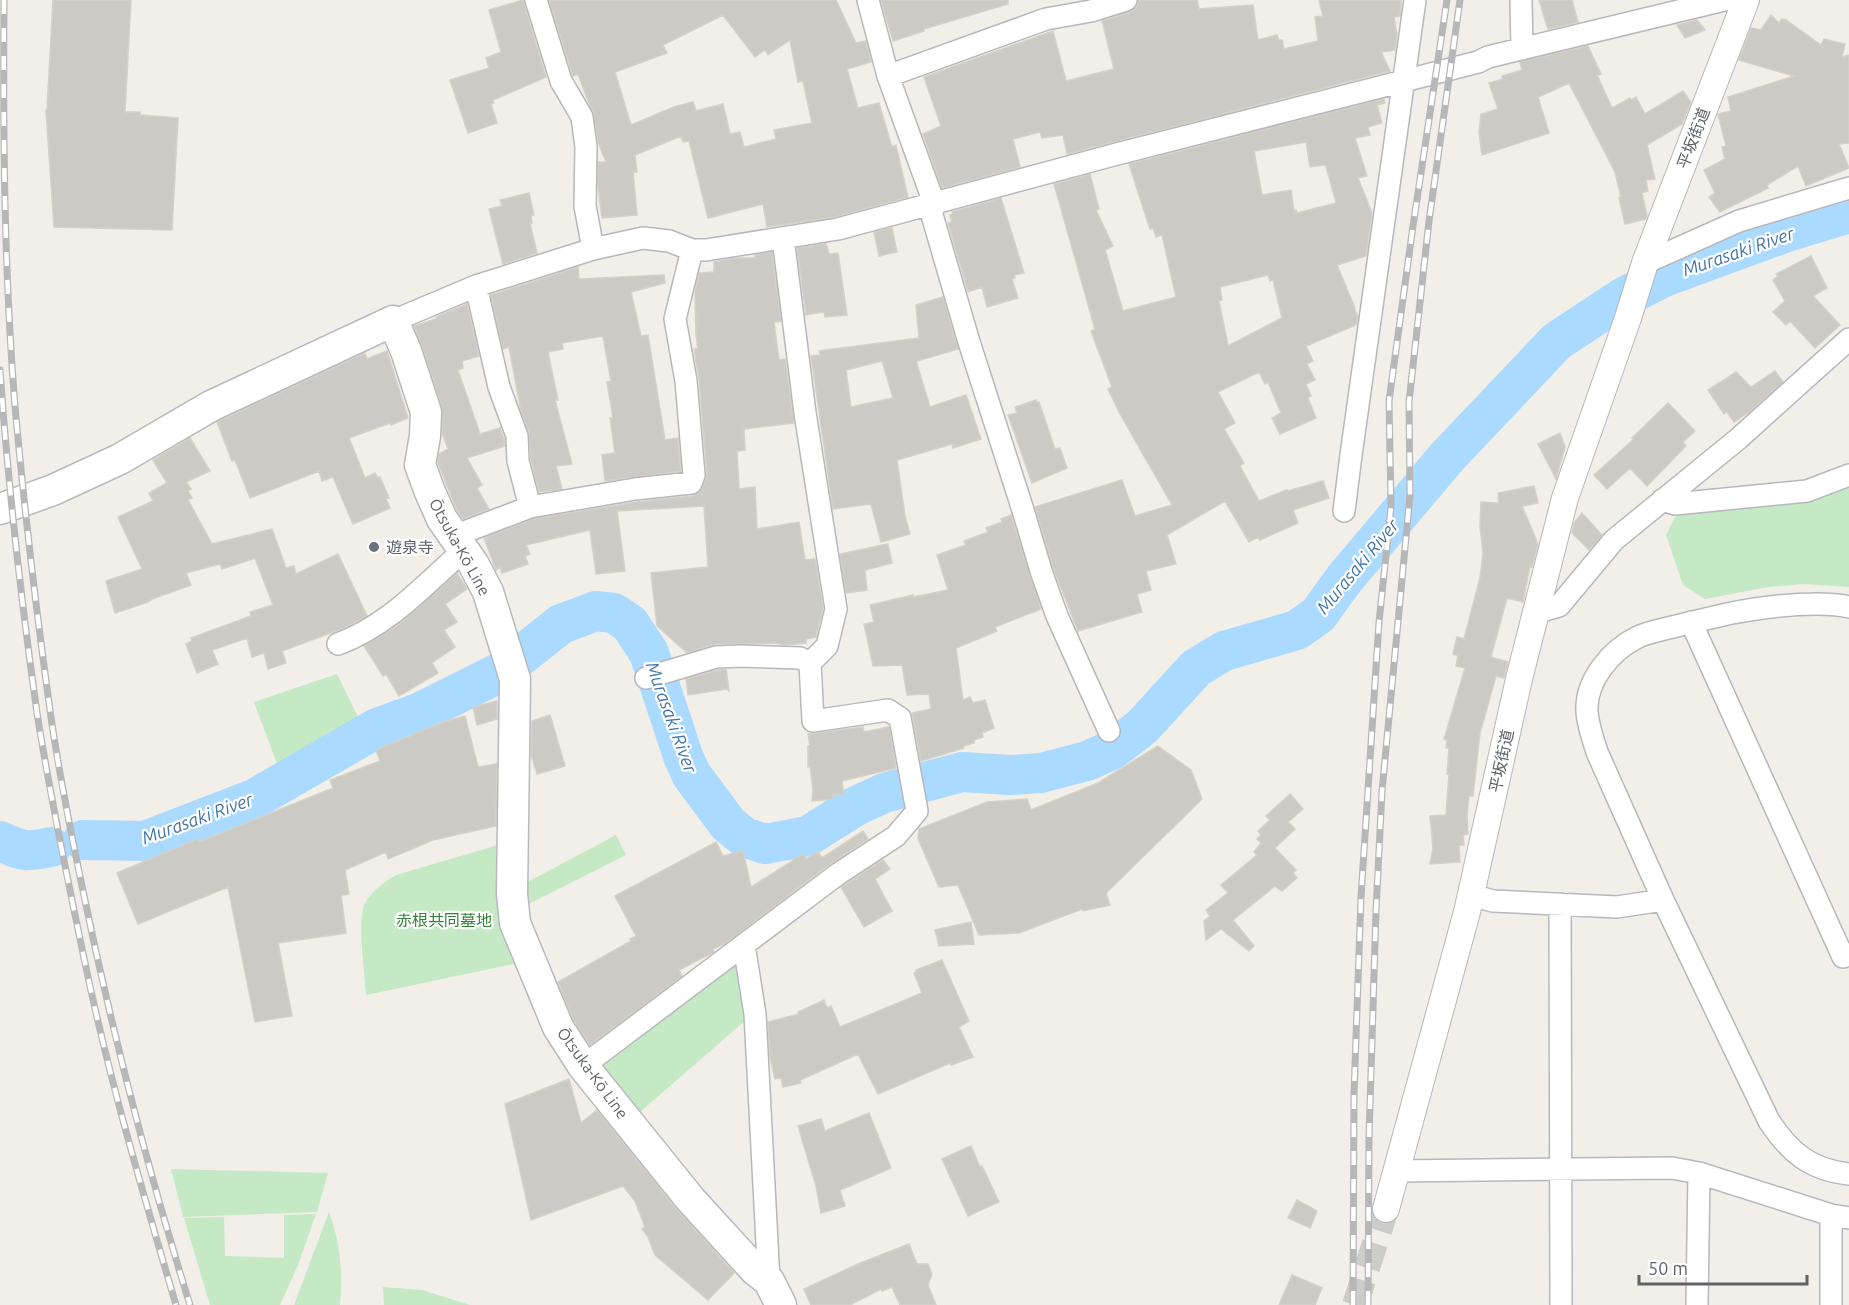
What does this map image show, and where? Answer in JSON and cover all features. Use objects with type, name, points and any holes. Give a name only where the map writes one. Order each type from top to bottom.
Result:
[{"type":"main road","points":[[0,509],[53,490],[120,459],[210,406],[393,321]]},
{"type":"main road","name":"Ōtsuka-Kō Line","points":[[393,321],[406,351],[426,412],[420,465],[442,519],[474,565],[488,592],[515,680],[513,910],[515,923],[558,1027],[583,1066],[691,1200],[775,1293]]},
{"type":"street","points":[[536,0],[561,81],[582,117],[586,147],[585,206],[593,249]]},
{"type":"street","points":[[868,0],[888,76],[934,203],[932,215],[969,342],[1042,574],[1057,616],[1109,731]]},
{"type":"street","points":[[888,76],[1046,19],[1090,11],[1126,0]]},
{"type":"street","points":[[1344,511],[1415,0]]},
{"type":"street","points":[[1521,0],[1522,49]]},
{"type":"street","points":[[393,321],[476,286],[593,249],[643,238],[669,241],[692,250],[706,250],[838,229],[1478,62],[1488,57],[1724,0]]},
{"type":"street","name":"平坂街道","points":[[1386,1209],[1471,895],[1535,613],[1564,498],[1643,269],[1746,0]]},
{"type":"street","points":[[1643,269],[1739,221],[1849,188]]},
{"type":"street","points":[[583,1066],[838,874],[896,836],[917,811],[900,717],[888,710],[813,721],[810,663],[827,646],[836,609],[805,413],[783,238]]},
{"type":"street","points":[[338,644],[356,638],[399,609],[458,544],[530,507],[635,489],[691,483],[694,475],[686,381],[675,319],[692,250]]},
{"type":"street","points":[[476,286],[499,387],[517,436],[518,460],[530,507]]},
{"type":"street","points":[[1535,613],[1559,606],[1614,540],[1738,439],[1849,339]]},
{"type":"street","points":[[1662,500],[1675,504],[1807,491],[1849,475]]},
{"type":"street","points":[[1849,606],[1840,604],[1764,606],[1640,636],[1620,646],[1605,662],[1589,693],[1587,710],[1597,752],[1663,900],[1769,1121],[1790,1147],[1818,1168],[1849,1174]]},
{"type":"street","points":[[1691,622],[1843,957],[1849,954]]},
{"type":"street","points":[[646,678],[716,657],[800,658],[810,663]]},
{"type":"street","points":[[1471,895],[1493,901],[1617,907],[1663,900]]},
{"type":"street","points":[[1560,904],[1561,1305]]},
{"type":"street","points":[[744,945],[755,1014],[775,1293]]},
{"type":"street","points":[[1396,1171],[1672,1168],[1699,1173],[1840,1216],[1831,1305]]},
{"type":"street","points":[[1697,1305],[1699,1173]]},
{"type":"green space","points":[[1849,485],[1849,587],[1804,584],[1768,587],[1705,599],[1683,585],[1666,535],[1678,512]]},
{"type":"green space","points":[[337,674],[359,719],[279,769],[254,702]]},
{"type":"green space","points":[[616,835],[626,855],[523,907],[522,885]]},
{"type":"green space","name":"赤根共同墓地","points":[[505,843],[518,963],[366,995],[361,939],[362,917],[365,904],[372,893],[396,875]]},
{"type":"green space","points":[[736,958],[747,1019],[632,1119],[591,1066]]},
{"type":"green space","points":[[171,1169],[328,1173],[317,1212],[183,1217]]},
{"type":"green space","points":[[329,1212],[340,1257],[340,1305],[294,1305]]},
{"type":"green space","points":[[316,1214],[298,1265],[280,1305],[210,1305],[184,1218],[224,1217],[225,1256],[284,1258],[284,1215]]},
{"type":"green space","points":[[383,1287],[422,1290],[470,1305],[384,1305]]},
{"type":"building","points":[[53,0],[131,0],[125,112],[178,118],[172,230],[54,227],[46,110]]},
{"type":"building","points":[[523,0],[546,77],[493,100],[494,103],[491,104],[497,123],[468,133],[450,80],[489,68],[486,58],[501,52],[489,10]]},
{"type":"building","points":[[549,0],[836,0],[856,43],[866,41],[871,62],[847,69],[858,108],[879,103],[892,147],[896,145],[908,197],[835,217],[767,227],[763,204],[708,218],[689,141],[683,142],[681,136],[635,155],[637,172],[633,172],[637,215],[602,218],[598,188],[598,162],[606,162],[598,142],[593,111],[578,74],[573,76]],"holes":[[[723,15],[755,57],[765,50],[768,55],[790,40],[798,82],[803,81],[812,123],[774,130],[776,139],[744,147],[740,132],[730,134],[723,104],[696,111],[693,102],[674,107],[631,125],[615,72],[667,53],[663,45]]]},
{"type":"building","points":[[881,0],[1008,0],[1008,4],[924,29],[924,31],[893,41]]},
{"type":"building","points":[[1138,0],[1197,0],[1199,9],[1253,5],[1258,40],[1277,35],[1279,40],[1282,40],[1284,49],[1318,41],[1315,17],[1323,16],[1319,0],[1401,0],[1401,5],[1400,16],[1394,17],[1397,35],[1395,50],[1381,52],[1390,71],[1067,154],[1063,135],[1042,138],[1040,132],[1013,139],[1020,167],[942,188],[923,134],[941,126],[924,77],[1053,31],[1066,81],[1114,69],[1102,21],[1130,12],[1136,8]]},
{"type":"building","points":[[1539,0],[1572,0],[1578,22],[1548,29]]},
{"type":"building","points":[[1771,15],[1779,23],[1782,19],[1786,20],[1821,45],[1824,39],[1845,44],[1842,57],[1849,55],[1849,143],[1839,144],[1849,168],[1806,186],[1798,166],[1767,185],[1768,188],[1720,212],[1709,197],[1715,193],[1704,170],[1725,159],[1722,147],[1726,146],[1718,114],[1731,111],[1728,97],[1794,76],[1739,60],[1751,28],[1761,30]]},
{"type":"building","points":[[1697,20],[1705,30],[1685,38],[1677,25]]},
{"type":"building","points":[[1588,46],[1601,74],[1597,75],[1612,108],[1636,97],[1645,114],[1683,91],[1691,102],[1682,124],[1647,145],[1655,179],[1646,180],[1648,191],[1642,193],[1646,219],[1625,224],[1615,172],[1569,83],[1538,97],[1549,133],[1482,155],[1479,132],[1481,114],[1498,109],[1489,83],[1522,70],[1520,62]]},
{"type":"building","points":[[1384,99],[1385,103],[1377,105],[1382,123],[1368,127],[1370,135],[1355,138],[1367,176],[1358,178],[1372,213],[1366,256],[1337,265],[1358,317],[1356,325],[1306,346],[1313,361],[1307,364],[1315,380],[1306,384],[1311,396],[1308,398],[1316,418],[1280,434],[1272,418],[1281,413],[1268,382],[1265,384],[1259,372],[1218,392],[1235,423],[1224,429],[1244,463],[1240,466],[1259,501],[1287,490],[1323,481],[1329,498],[1293,510],[1298,523],[1260,540],[1258,537],[1249,542],[1225,501],[1167,535],[1176,564],[1146,571],[1151,590],[1137,594],[1142,612],[1078,631],[1054,570],[1035,507],[1122,480],[1135,516],[1172,505],[1108,389],[1112,387],[1091,331],[1095,329],[1054,184],[1090,174],[1099,209],[1096,210],[1113,246],[1105,250],[1123,311],[1176,297],[1162,235],[1156,237],[1153,228],[1150,229],[1129,164]],"holes":[[[1306,142],[1310,167],[1326,166],[1336,203],[1297,213],[1296,210],[1294,211],[1291,190],[1262,195],[1254,151]],[[1268,275],[1270,281],[1273,280],[1282,318],[1228,346],[1219,301],[1222,300],[1220,287]]]},
{"type":"building","points":[[529,193],[534,215],[531,216],[532,223],[530,223],[537,253],[503,264],[489,209],[502,206],[500,200]]},
{"type":"building","points":[[1001,198],[1024,273],[1014,275],[1015,278],[1012,279],[1018,298],[987,307],[982,287],[968,292],[948,223],[952,222],[950,215],[953,214],[952,212]]},
{"type":"building","points":[[892,228],[897,252],[879,256],[874,232]]},
{"type":"building","points":[[826,244],[829,254],[838,253],[847,315],[825,317],[824,312],[806,315],[797,248]]},
{"type":"building","points":[[772,252],[781,321],[774,322],[779,360],[785,359],[794,423],[744,429],[745,450],[737,451],[739,489],[755,487],[757,529],[799,522],[805,560],[815,559],[823,608],[816,637],[806,639],[806,643],[785,645],[775,643],[715,644],[687,653],[657,626],[651,573],[708,567],[704,506],[617,511],[625,571],[596,574],[590,530],[526,545],[530,554],[525,556],[528,564],[502,573],[500,567],[496,570],[484,538],[533,519],[637,502],[692,496],[699,493],[707,474],[694,349],[698,349],[695,293],[699,273],[714,272],[714,262],[735,258],[755,258],[755,255]]},
{"type":"building","points":[[1811,256],[1827,288],[1813,296],[1840,325],[1815,348],[1790,321],[1786,325],[1773,312],[1785,301],[1773,280],[1778,276],[1776,274]]},
{"type":"building","points":[[578,267],[579,279],[664,275],[665,283],[631,292],[641,336],[648,335],[665,440],[678,438],[681,471],[605,481],[602,455],[615,453],[610,418],[613,418],[607,382],[611,381],[603,336],[562,343],[563,349],[548,352],[558,400],[555,400],[572,464],[556,466],[562,489],[539,492],[531,459],[529,432],[521,411],[509,347],[503,349],[491,295]]},
{"type":"building","points":[[943,297],[958,349],[917,361],[930,407],[966,395],[981,439],[953,448],[952,444],[897,460],[905,516],[910,534],[881,542],[871,504],[833,509],[811,356],[820,355],[819,351],[919,338],[916,305]],"holes":[[[882,361],[893,398],[851,407],[846,370]]]},
{"type":"building","points":[[467,304],[479,356],[462,361],[463,368],[458,370],[480,434],[500,428],[505,446],[467,458],[482,485],[477,488],[489,509],[463,519],[457,510],[438,463],[439,454],[448,449],[442,432],[442,407],[414,326],[436,319],[436,317]]},
{"type":"building","points":[[387,351],[408,418],[349,438],[365,478],[375,473],[378,478],[380,477],[389,498],[386,499],[390,508],[353,524],[333,477],[322,481],[319,471],[250,498],[217,422],[365,353],[367,359]]},
{"type":"building","points":[[1775,371],[1783,382],[1734,422],[1727,412],[1724,414],[1708,390],[1736,372],[1751,387]]},
{"type":"building","points":[[1036,400],[1039,402],[1055,449],[1060,448],[1067,468],[1032,483],[1008,415],[1017,413],[1015,407]]},
{"type":"building","points":[[1668,403],[1695,431],[1683,442],[1686,446],[1647,486],[1630,468],[1607,489],[1594,475],[1634,439],[1632,438]]},
{"type":"building","points":[[1560,433],[1565,447],[1556,479],[1538,444]]},
{"type":"building","points":[[190,438],[210,471],[186,482],[191,489],[188,491],[192,498],[188,500],[212,544],[272,529],[286,568],[294,566],[296,574],[338,554],[367,616],[344,628],[282,651],[286,663],[268,669],[264,653],[252,657],[247,638],[212,650],[218,664],[197,673],[186,644],[192,641],[191,638],[251,616],[250,612],[273,605],[255,558],[222,569],[220,564],[186,573],[191,585],[115,613],[106,581],[142,569],[118,517],[153,501],[149,493],[167,483],[153,460]]},
{"type":"building","points":[[1534,486],[1538,503],[1522,506],[1538,544],[1532,567],[1530,566],[1523,602],[1507,598],[1491,657],[1508,662],[1504,678],[1496,676],[1480,733],[1473,796],[1469,796],[1468,834],[1463,835],[1464,845],[1459,845],[1460,862],[1430,864],[1433,849],[1430,816],[1446,815],[1449,748],[1446,748],[1447,740],[1444,739],[1465,668],[1456,666],[1458,656],[1453,654],[1457,637],[1464,639],[1480,578],[1483,553],[1480,527],[1481,502],[1499,503],[1498,493]]},
{"type":"building","points":[[1582,513],[1602,535],[1589,550],[1572,533],[1574,523]]},
{"type":"building","points":[[1011,515],[1041,609],[995,627],[997,631],[956,648],[963,700],[970,697],[973,703],[985,700],[994,728],[982,733],[983,737],[963,746],[964,748],[921,761],[912,713],[931,709],[929,694],[907,695],[902,665],[873,666],[864,624],[874,622],[870,605],[948,590],[937,555],[966,545],[964,541],[988,532],[986,528],[1002,522],[1001,519]]},
{"type":"building","points":[[888,544],[892,563],[865,570],[867,590],[846,593],[840,554]]},
{"type":"building","points":[[457,573],[467,589],[445,604],[457,622],[444,630],[455,647],[432,663],[438,673],[399,696],[386,674],[383,676],[364,646],[397,626]]},
{"type":"building","points":[[726,669],[729,691],[727,689],[688,695],[686,679]]},
{"type":"building","points":[[497,701],[497,719],[477,725],[473,707]]},
{"type":"building","points":[[550,715],[565,766],[537,774],[531,755],[532,721]]},
{"type":"building","points":[[465,716],[478,767],[497,764],[496,826],[433,840],[388,859],[386,852],[345,870],[349,894],[341,895],[346,933],[278,943],[292,1016],[255,1022],[228,887],[138,924],[117,873],[198,839],[199,842],[333,788],[330,780],[380,761],[376,750],[443,722]]},
{"type":"building","points":[[863,727],[864,732],[889,727],[896,768],[842,781],[844,794],[833,795],[834,799],[812,801],[813,790],[810,766],[808,767],[808,746],[810,745],[808,734]]},
{"type":"building","points":[[1158,746],[1191,770],[1202,799],[1106,893],[1110,905],[1083,911],[1082,909],[1019,933],[979,935],[958,885],[939,887],[918,839],[919,829],[987,802],[1027,799],[1031,810],[1098,783]]},
{"type":"building","points":[[1290,794],[1303,809],[1288,822],[1295,829],[1275,848],[1296,870],[1293,873],[1297,878],[1282,891],[1275,886],[1233,920],[1254,946],[1249,951],[1221,929],[1206,940],[1204,921],[1210,916],[1206,910],[1228,893],[1221,885],[1257,855],[1254,852],[1261,843],[1257,839],[1261,835],[1258,831],[1270,820],[1266,816]]},
{"type":"building","points":[[863,831],[868,839],[830,864],[726,943],[713,949],[714,952],[679,970],[682,976],[590,1045],[573,1019],[558,982],[636,936],[615,896],[716,842],[723,856],[743,851],[751,887],[803,854],[806,859],[818,852],[822,858]]},
{"type":"building","points":[[883,860],[890,869],[875,879],[892,911],[864,927],[841,887]]},
{"type":"building","points":[[971,922],[974,944],[939,946],[935,930]]},
{"type":"building","points":[[942,960],[969,1021],[959,1027],[973,1057],[951,1065],[950,1063],[878,1094],[858,1054],[800,1080],[801,1083],[783,1087],[781,1078],[775,1079],[770,1057],[768,1022],[799,1014],[798,1012],[824,1000],[827,1008],[831,1006],[840,1027],[922,993],[914,973],[916,970]]},
{"type":"building","points":[[569,1079],[581,1123],[597,1110],[678,1211],[734,1273],[708,1300],[655,1255],[642,1229],[645,1227],[635,1201],[623,1186],[531,1220],[505,1104]]},
{"type":"building","points":[[869,1113],[891,1168],[840,1190],[845,1206],[821,1213],[816,1186],[798,1126],[821,1119],[825,1131]]},
{"type":"building","points":[[971,1146],[999,1202],[968,1216],[942,1159]]},
{"type":"building","points":[[1297,1200],[1317,1211],[1310,1228],[1288,1218]]},
{"type":"building","points":[[909,1244],[917,1264],[928,1264],[932,1274],[928,1285],[936,1305],[900,1305],[892,1287],[882,1291],[881,1289],[850,1305],[811,1305],[804,1289]]},
{"type":"building","points":[[1292,1275],[1322,1288],[1315,1305],[1279,1305]]},
{"type":"waterway","name":"Murasaki River","points":[[83,840],[145,841],[254,799],[377,728],[421,712],[499,673],[561,624],[596,611],[614,613],[630,624],[649,653],[691,774],[728,824],[744,837],[765,844],[808,836],[854,807],[884,793],[962,772],[1010,775],[1041,773],[1087,761],[1112,750],[1142,727],[1196,668],[1224,651],[1297,630],[1318,615],[1345,578],[1447,457],[1557,341],[1624,297],[1664,277],[1787,232],[1849,213]]},
{"type":"waterway","name":"Murasaki River","points":[[0,841],[25,850],[51,847]]},
{"type":"tunnel","points":[[1355,1305],[1386,1209]]},
{"type":"railway","points":[[4,0],[5,203],[11,355],[26,520],[50,710],[69,820],[105,992],[159,1201],[190,1305]]},
{"type":"railway","points":[[1353,1305],[1354,1094],[1361,897],[1379,622],[1391,507],[1389,401],[1447,0]]},
{"type":"railway","points":[[1368,1305],[1369,1138],[1376,911],[1382,791],[1410,495],[1409,402],[1429,221],[1460,0]]},
{"type":"railway","points":[[0,370],[11,499],[26,627],[37,713],[53,805],[104,1045],[138,1176],[176,1305]]},
{"type":"place","name":"遊泉寺","points":[[374,547]]}]
